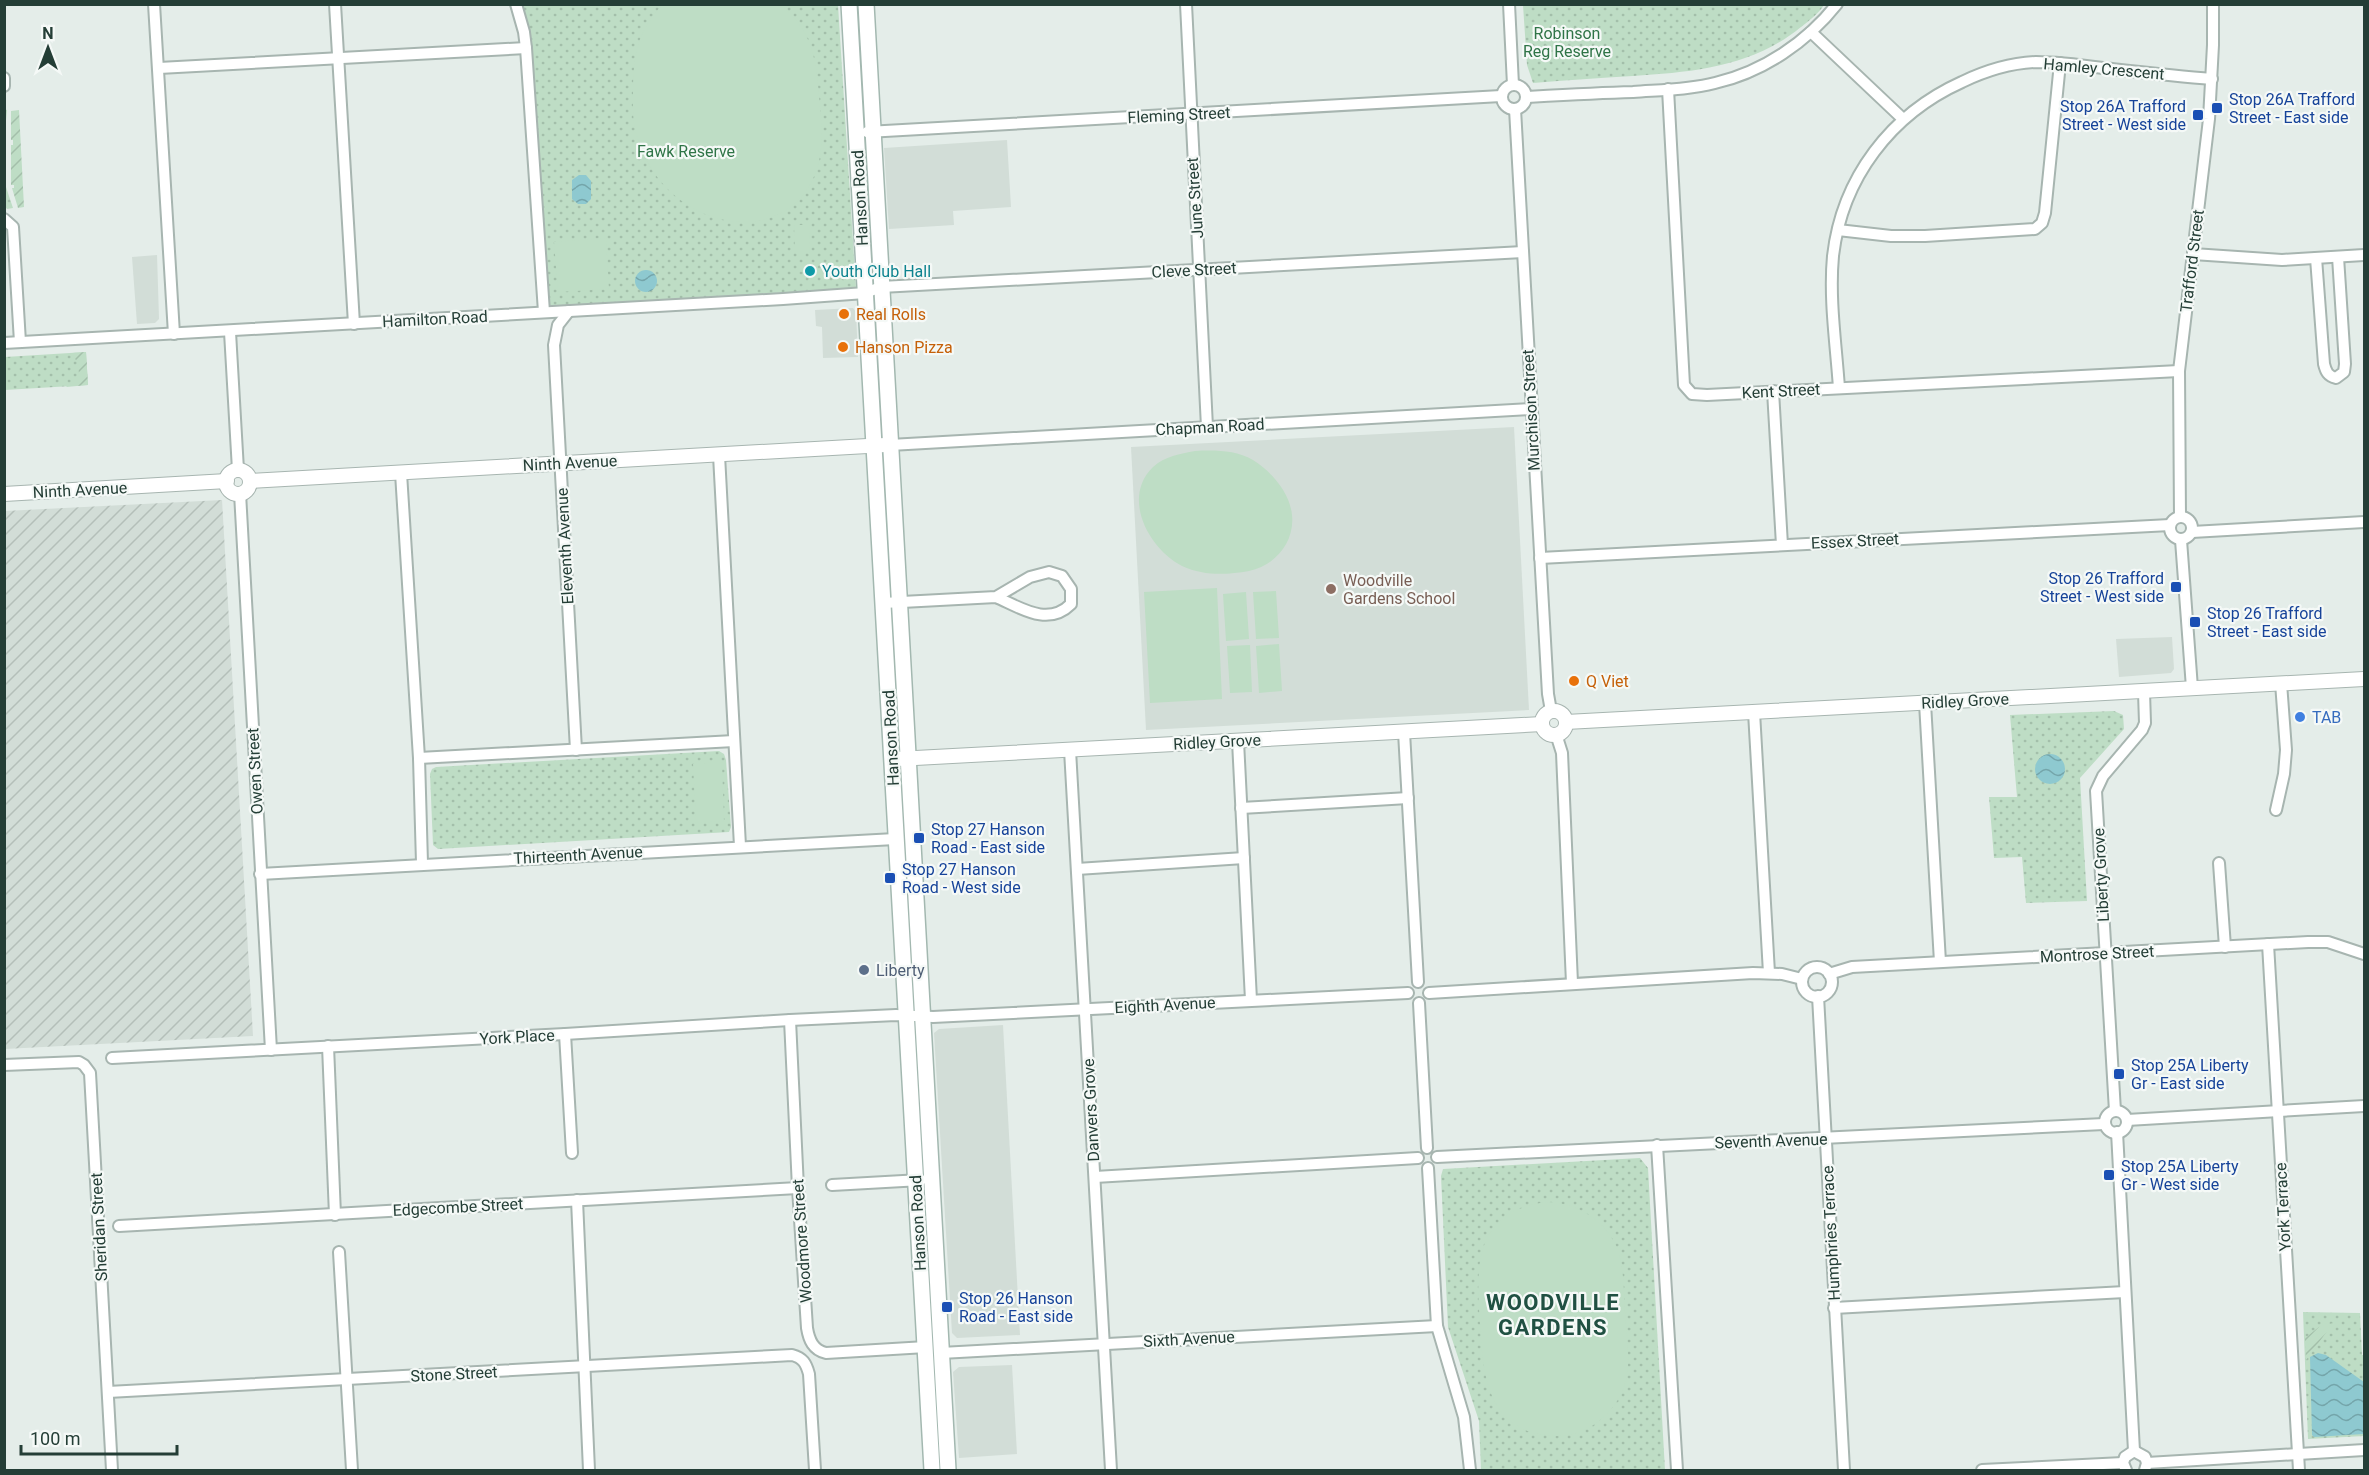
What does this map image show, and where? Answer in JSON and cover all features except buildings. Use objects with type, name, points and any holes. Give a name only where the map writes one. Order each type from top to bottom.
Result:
[{"type":"main road","name":"Hanson Road","points":[[849,4],[874,446],[891,603],[900,758],[912,846],[914,1017],[923,1180],[926,1347],[932,1470]]},
{"type":"main road","name":"Hanson Road","points":[[866,4],[890,445],[891,603]]},
{"type":"main road","name":"Hanson Road","points":[[900,758],[895,839],[914,1017]]},
{"type":"main road","points":[[895,839],[905,841],[912,846]]},
{"type":"main road","name":"Hanson Road","points":[[923,1180],[941,1353],[948,1470]]},
{"type":"main road","points":[[926,1347],[941,1353]]},
{"type":"street","points":[[154,4],[174,334]]},
{"type":"street","points":[[335,4],[354,324]]},
{"type":"street","points":[[516,4],[526,48],[544,312]]},
{"type":"street","name":"June Street","points":[[1186,4],[1207,427]]},
{"type":"street","points":[[1509,4],[1513,85]]},
{"type":"street","points":[[1526,97],[1668,89],[1715,83],[1742,75],[1772,61],[1811,32],[1837,4]]},
{"type":"street","name":"Trafford Street","points":[[2180,517],[2179,371],[2212,80],[2213,4]]},
{"type":"street","points":[[1811,32],[1903,119]]},
{"type":"street","points":[[159,68],[526,48]]},
{"type":"street","name":"Hamley Crescent","points":[[1839,388],[1832,287],[1833,255],[1838,230],[1850,191],[1865,163],[1883,139],[1903,119],[1927,100],[1974,76],[2006,66],[2034,62],[2212,80]]},
{"type":"street","points":[[1838,230],[1891,236],[1925,236],[2035,229],[2042,223],[2045,213],[2061,63]]},
{"type":"street","points":[[4,78],[4,86]]},
{"type":"street","points":[[1513,85],[1522,88],[1526,97],[1523,105],[1515,110],[1505,106],[1501,96],[1503,91],[1513,85]]},
{"type":"street","name":"Kent Street","points":[[1668,89],[1684,385],[1692,394],[2179,371]]},
{"type":"street","name":"Fleming Street","points":[[856,133],[1501,96]]},
{"type":"street","name":"Murchison Street","points":[[1515,110],[1548,694],[1551,711]]},
{"type":"street","points":[[4,219],[13,227],[20,342]]},
{"type":"street","name":"Cleve Street","points":[[865,293],[881,287],[1523,252]]},
{"type":"street","points":[[2193,254],[2240,258],[2316,258],[2364,255]]},
{"type":"street","points":[[2316,258],[2324,364],[2326,372],[2336,378],[2344,372],[2345,364],[2338,257]]},
{"type":"street","name":"Hamilton Road","points":[[4,344],[865,293]]},
{"type":"street","name":"Eleventh Avenue","points":[[569,311],[558,325],[554,345],[576,750]]},
{"type":"street","points":[[230,332],[238,470]]},
{"type":"street","points":[[1773,391],[1782,545]]},
{"type":"street","name":"Chapman Road","points":[[890,445],[1531,409]]},
{"type":"street","name":"Ninth Avenue","points":[[250,481],[890,445]]},
{"type":"street","points":[[718,455],[740,846]]},
{"type":"street","points":[[238,470],[248,474],[250,481],[246,490],[240,493],[232,491],[227,481],[229,475],[238,470]]},
{"type":"street","points":[[400,473],[419,758],[422,863]]},
{"type":"street","name":"Ninth Avenue","points":[[4,495],[227,481]]},
{"type":"street","name":"Owen Street","points":[[240,493],[271,1050]]},
{"type":"street","points":[[2180,517],[2192,523],[2192,532],[2188,538],[2181,540],[2173,536],[2170,525],[2180,517]]},
{"type":"street","points":[[2192,532],[2364,522]]},
{"type":"street","name":"Essex Street","points":[[1540,558],[2170,525]]},
{"type":"street","points":[[2181,540],[2192,688]]},
{"type":"street","points":[[891,603],[996,597],[1044,616],[1062,613],[1071,604],[1071,589],[1062,576],[1049,572],[1030,577],[996,597]]},
{"type":"street","name":"Ridley Grove","points":[[1566,722],[2144,692],[2364,678]]},
{"type":"street","points":[[2276,810],[2284,774],[2286,750],[2281,683]]},
{"type":"street","name":"Liberty Grove","points":[[2115,1111],[2096,791],[2103,776],[2142,730],[2145,723],[2144,692]]},
{"type":"street","points":[[1925,703],[1940,962]]},
{"type":"street","points":[[1551,711],[1561,713],[1566,722],[1565,728],[1556,734],[1550,734],[1544,730],[1542,724],[1546,714],[1551,711]]},
{"type":"street","points":[[1755,711],[1769,972]]},
{"type":"street","name":"Ridley Grove","points":[[900,758],[1542,724]]},
{"type":"street","points":[[1404,732],[1418,982]]},
{"type":"street","points":[[1556,734],[1562,753],[1572,983]]},
{"type":"street","points":[[419,758],[734,741]]},
{"type":"street","points":[[1238,741],[1251,1000]]},
{"type":"street","name":"Danvers Grove","points":[[1070,750],[1112,1470]]},
{"type":"street","points":[[1241,808],[1408,798]]},
{"type":"street","name":"Thirteenth Avenue","points":[[260,874],[422,863],[895,839]]},
{"type":"street","points":[[1077,869],[1244,858]]},
{"type":"street","points":[[2219,863],[2225,947]]},
{"type":"street","name":"Montrose Street","points":[[1830,974],[1852,967],[2268,944],[2328,942],[2364,954]]},
{"type":"street","name":"York Terrace","points":[[2268,944],[2299,1470]]},
{"type":"street","points":[[1817,967],[1830,974],[1830,988],[1818,996],[1813,996],[1804,990],[1802,979],[1807,970],[1817,967]]},
{"type":"street","points":[[1429,993],[1769,972],[1802,979]]},
{"type":"street","points":[[1418,982],[1427,987],[1429,993],[1424,1002],[1419,1003],[1409,998],[1408,993],[1409,988],[1418,982]]},
{"type":"street","name":"Eighth Avenue","points":[[914,1017],[1408,993]]},
{"type":"street","name":"Humphries Terrace","points":[[1818,996],[1844,1470]]},
{"type":"street","points":[[1419,1003],[1427,1148]]},
{"type":"street","name":"York Place","points":[[112,1058],[565,1035],[790,1020],[914,1017]]},
{"type":"street","name":"Woodmore Street","points":[[790,1020],[807,1328],[814,1347],[826,1353],[926,1347]]},
{"type":"street","points":[[565,1035],[572,1153]]},
{"type":"street","points":[[328,1046],[335,1215]]},
{"type":"street","name":"Sheridan Street","points":[[4,1065],[79,1062],[90,1073],[112,1470]]},
{"type":"street","points":[[2127,1120],[2364,1106]]},
{"type":"street","points":[[2115,1111],[2121,1112],[2127,1120],[2123,1130],[2117,1132],[2104,1124],[2110,1113],[2115,1111]]},
{"type":"street","name":"Seventh Avenue","points":[[1437,1157],[2104,1124]]},
{"type":"street","points":[[2117,1132],[2134,1451]]},
{"type":"street","points":[[1658,1145],[1677,1470]]},
{"type":"street","points":[[1427,1148],[1433,1150],[1437,1157],[1436,1163],[1428,1168]]},
{"type":"street","points":[[1427,1148],[1419,1153],[1418,1158],[1420,1164],[1428,1168]]},
{"type":"street","points":[[1095,1177],[1418,1158]]},
{"type":"street","points":[[1428,1168],[1437,1326],[1464,1417],[1470,1470]]},
{"type":"street","points":[[832,1185],[923,1180]]},
{"type":"street","name":"Edgecombe Street","points":[[118,1226],[798,1188]]},
{"type":"street","points":[[577,1200],[589,1470]]},
{"type":"street","points":[[339,1252],[352,1470]]},
{"type":"street","points":[[1834,1308],[2125,1292]]},
{"type":"street","name":"Sixth Avenue","points":[[941,1353],[1437,1326]]},
{"type":"street","name":"Stone Street","points":[[108,1392],[792,1354],[801,1358],[809,1374],[815,1470]]},
{"type":"street","points":[[2134,1451],[2143,1454],[2146,1467],[2298,1453],[2364,1450]]},
{"type":"street","points":[[1982,1470],[2124,1467],[2125,1457],[2134,1451]]},
{"type":"shaded area","points":[[1007,140],[1011,207],[953,211],[954,225],[889,229],[884,148]]},
{"type":"shaded area","points":[[157,255],[159,319],[155,323],[137,324],[132,257]]},
{"type":"shaded area","points":[[853,308],[856,312],[858,357],[823,358],[822,327],[816,326],[815,310]]},
{"type":"shaded area","name":"Woodville Gardens School","points":[[1514,427],[1529,710],[1146,730],[1131,447]]},
{"type":"shaded area","points":[[222,500],[253,1036],[5,1049],[5,511]]},
{"type":"shaded area","points":[[2172,637],[2174,669],[2171,673],[2119,677],[2116,639]]},
{"type":"shaded area","points":[[1003,1025],[1020,1335],[957,1338],[952,1333],[934,1033],[939,1029]]},
{"type":"shaded area","points":[[1012,1365],[1017,1454],[959,1458],[953,1372],[959,1367]]},
{"type":"green space","points":[[780,4],[793,16],[802,29],[813,55],[821,116],[819,163],[803,196],[777,215],[745,222],[712,217],[680,200],[653,171],[636,133],[633,117],[633,88],[639,43],[647,24],[662,5]]},
{"type":"green space","name":"Fawk Reserve","points":[[519,5],[838,5],[856,288],[548,307],[532,45]]},
{"type":"green space","name":"Robinson Reg Reserve","points":[[1523,5],[1824,5],[1811,19],[1782,40],[1763,51],[1722,65],[1678,72],[1533,83],[1527,65]]},
{"type":"green space","points":[[4,109],[7,110],[6,187],[13,208],[7,209],[4,205]]},
{"type":"green space","points":[[19,110],[24,207],[18,208],[12,188],[14,185],[11,185],[13,140],[11,140],[11,111]]},
{"type":"green space","points":[[794,225],[809,225],[810,253],[795,253]]},
{"type":"green space","points":[[606,238],[609,289],[558,292],[554,242]]},
{"type":"green space","points":[[86,352],[88,385],[5,390],[5,357]]},
{"type":"green space","points":[[86,352],[88,385],[66,387],[79,374],[78,364],[72,353]]},
{"type":"green space","points":[[1195,451],[1225,451],[1253,460],[1266,470],[1284,491],[1292,515],[1290,534],[1281,551],[1267,564],[1249,571],[1232,573],[1199,572],[1182,566],[1170,558],[1150,535],[1139,507],[1139,493],[1144,479],[1153,467],[1163,460]]},
{"type":"green space","points":[[1217,588],[1222,699],[1150,703],[1144,592]]},
{"type":"green space","points":[[1276,591],[1279,638],[1256,639],[1253,592]]},
{"type":"green space","points":[[1246,592],[1249,639],[1226,641],[1223,594]]},
{"type":"green space","points":[[1279,644],[1282,691],[1259,693],[1256,646]]},
{"type":"green space","points":[[1250,645],[1252,692],[1230,693],[1227,646]]},
{"type":"green space","points":[[2114,711],[2123,715],[2124,729],[2080,778],[2087,901],[2026,903],[2022,857],[1994,858],[1989,797],[2017,797],[2010,715]]},
{"type":"green space","points":[[719,751],[724,754],[726,760],[731,827],[729,832],[438,849],[433,845],[430,774],[436,767]]},
{"type":"green space","points":[[722,762],[724,821],[696,823],[693,764]]},
{"type":"green space","points":[[1640,1158],[1648,1168],[1665,1470],[1481,1470],[1479,1421],[1448,1327],[1441,1176],[1443,1169]]},
{"type":"green space","points":[[1546,1202],[1559,1203],[1583,1211],[1594,1218],[1612,1237],[1622,1268],[1628,1352],[1624,1387],[1612,1409],[1603,1418],[1582,1431],[1557,1436],[1534,1433],[1516,1426],[1503,1414],[1494,1400],[1487,1382],[1481,1344],[1478,1282],[1484,1245],[1492,1230],[1504,1217],[1522,1208]]},
{"type":"green space","points":[[2303,1312],[2360,1313],[2362,1355],[2364,1355],[2364,1436],[2308,1439]]},
{"type":"green space","points":[[2333,1323],[2306,1360],[2305,1338],[2319,1327]]},
{"type":"water","points":[[579,175],[586,175],[591,181],[591,199],[586,204],[578,204],[572,199],[572,180]]},
{"type":"water","points":[[646,270],[654,273],[657,281],[654,289],[646,292],[638,289],[635,281],[638,273]]},
{"type":"water","points":[[2050,754],[2061,758],[2065,769],[2061,780],[2050,784],[2039,780],[2035,769],[2039,758]]},
{"type":"water","points":[[2318,1353],[2326,1355],[2364,1382],[2364,1434],[2314,1437],[2312,1435],[2310,1357]]},
{"type":"place","name":"Stop 26A Trafford Street - East side","points":[[2217,108]]},
{"type":"place","name":"Stop 26A Trafford Street - West side","points":[[2198,115]]},
{"type":"place","name":"Youth Club Hall","points":[[810,271]]},
{"type":"place","name":"Real Rolls","points":[[844,314]]},
{"type":"place","name":"Hanson Pizza","points":[[843,347]]},
{"type":"place","name":"Stop 26 Trafford Street - West side","points":[[2176,587]]},
{"type":"place","name":"Woodville Gardens School","points":[[1331,589]]},
{"type":"place","name":"Stop 26 Trafford Street - East side","points":[[2195,622]]},
{"type":"place","name":"Q Viet","points":[[1574,681]]},
{"type":"place","name":"TAB","points":[[2300,717]]},
{"type":"place","name":"Stop 27 Hanson Road - East side","points":[[919,838]]},
{"type":"place","name":"Stop 27 Hanson Road - West side","points":[[890,878]]},
{"type":"place","name":"Liberty","points":[[864,970]]},
{"type":"place","name":"Stop 25A Liberty Gr - East side","points":[[2119,1074]]},
{"type":"place","name":"Stop 25A Liberty Gr - West side","points":[[2109,1175]]},
{"type":"place","name":"Stop 26 Hanson Road - East side","points":[[947,1307]]},
{"type":"district","name":"WOODVILLE GARDENS","points":[[1553,1314]]}]
